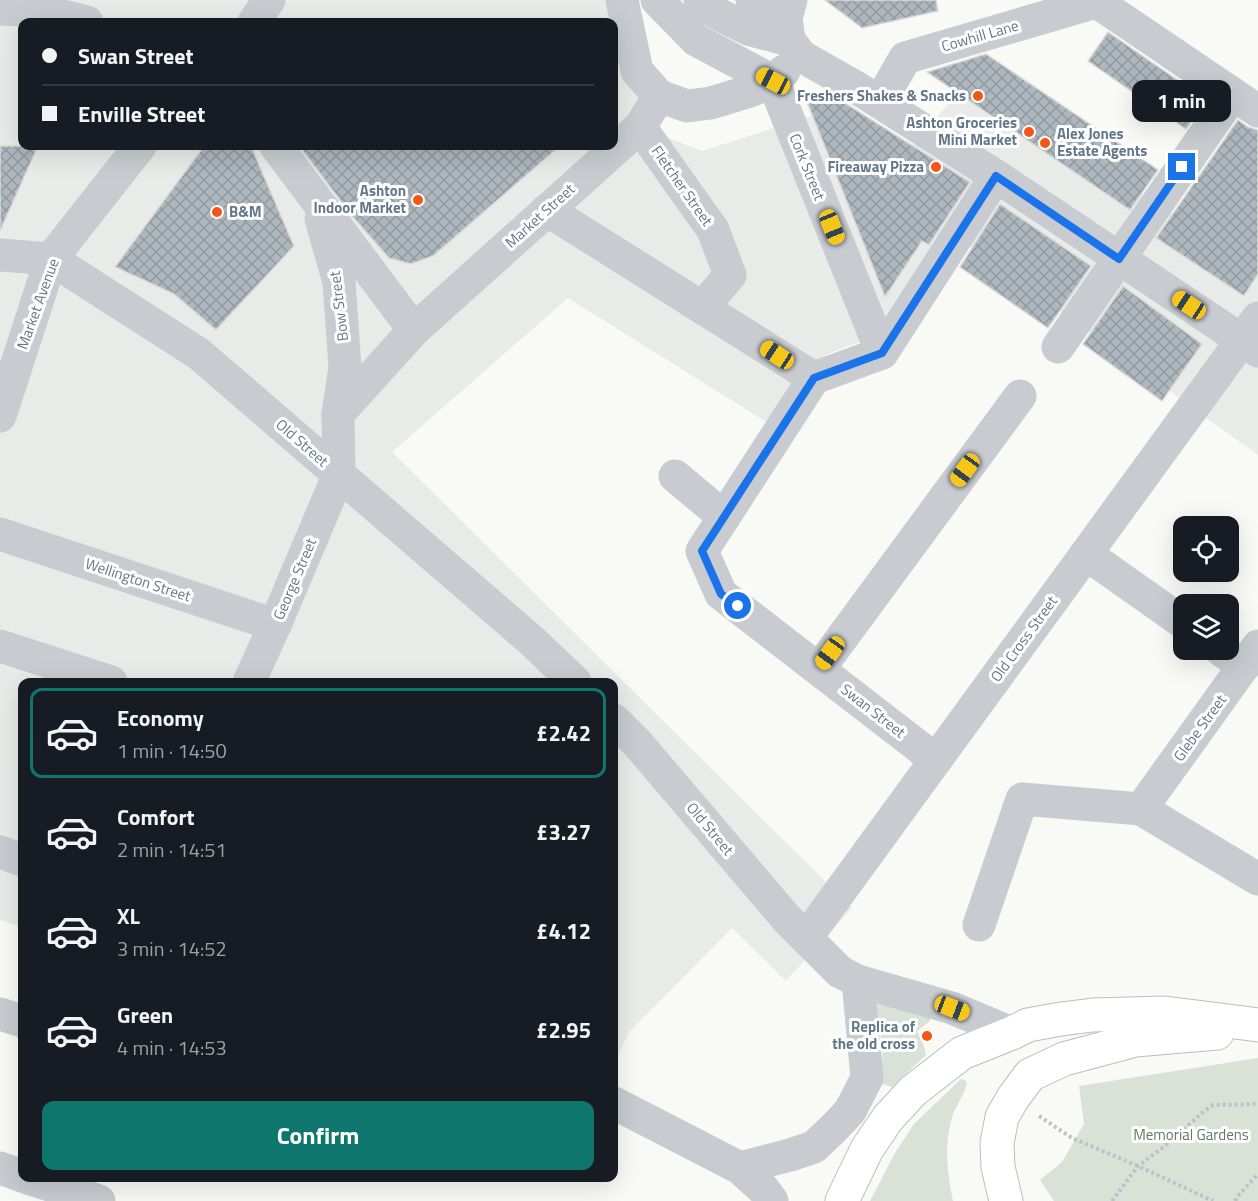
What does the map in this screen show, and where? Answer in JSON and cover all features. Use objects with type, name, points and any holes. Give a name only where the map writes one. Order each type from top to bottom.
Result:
[{"type":"highway","points":[[842,1201],[867,1149],[888,1118],[913,1091],[962,1053],[1012,1034],[1028,1025],[1105,1014],[1165,1013],[1258,1025]]},
{"type":"highway","points":[[1006,1201],[998,1167],[997,1143],[1002,1117],[1012,1098],[1030,1075],[1064,1059],[1135,1040],[1258,1030]]},
{"type":"street","points":[[257,18],[269,0]]},
{"type":"street","points":[[622,0],[637,71],[659,96],[687,106],[711,103],[773,81],[792,28]]},
{"type":"street","points":[[657,0],[696,40],[773,81]]},
{"type":"street","points":[[700,0],[716,13],[748,29],[792,28]]},
{"type":"street","points":[[752,0],[792,28],[880,102],[996,176],[1119,259],[1253,336]]},
{"type":"street","points":[[1058,347],[1119,259],[1246,103],[1098,1]]},
{"type":"street","name":"Cowhill Lane","points":[[880,102],[905,58],[1098,1]]},
{"type":"street","points":[[0,9],[42,11],[71,18]]},
{"type":"street","name":"Cork Street","points":[[773,81],[882,353]]},
{"type":"street","name":"Market Street","points":[[618,147],[640,127],[659,96]]},
{"type":"street","name":"Fletcher Street","points":[[640,127],[713,230],[730,275],[712,314]]},
{"type":"street","name":"Market Avenue","points":[[0,416],[51,260],[137,150]]},
{"type":"street","name":"Bow Street","points":[[279,150],[414,330]]},
{"type":"street","name":"Market Street","points":[[338,414],[414,330],[614,150]]},
{"type":"street","points":[[547,210],[814,378],[882,353],[996,176]]},
{"type":"street","name":"Bow Street","points":[[316,200],[339,282],[345,367],[338,414],[339,474]]},
{"type":"street","name":"Old Street","points":[[0,255],[51,260],[199,354],[532,641],[570,678]]},
{"type":"street","name":"Old Cross Street","points":[[806,938],[1086,554],[1253,336]]},
{"type":"street","name":"Swan Street","points":[[814,378],[702,551],[721,594],[936,760]]},
{"type":"street","points":[[819,669],[1020,396]]},
{"type":"street","name":"George Street","points":[[251,678],[339,474]]},
{"type":"street","points":[[675,476],[724,517]]},
{"type":"street","name":"Wellington Street","points":[[0,534],[275,625]]},
{"type":"street","points":[[1086,554],[1173,615]]},
{"type":"street","points":[[0,646],[99,678]]},
{"type":"street","name":"Glebe Street","points":[[1141,809],[1241,654]]},
{"type":"street","name":"Old Street","points":[[618,724],[638,744],[787,919],[840,972],[858,981],[952,1008],[1012,1034]]},
{"type":"street","points":[[979,925],[1022,799],[1141,809],[1258,879]]},
{"type":"street","points":[[0,852],[18,859]]},
{"type":"street","points":[[740,1168],[814,1147],[850,1111],[867,1078],[858,981]]},
{"type":"street","points":[[0,1014],[18,1020]]},
{"type":"street","points":[[618,1105],[740,1168],[772,1201]]},
{"type":"street","points":[[45,1182],[99,1201]]},
{"type":"path","points":[[1112,1201],[1138,1166],[1212,1105],[1258,1104]]},
{"type":"path","points":[[1072,1138],[1213,1201]]},
{"type":"path","points":[[1235,1201],[1258,1174]]},
{"type":"shaded area","points":[[0,0],[622,0],[637,71],[640,127],[702,151],[840,107],[910,148],[970,79],[1258,271],[1258,455],[969,246],[922,318],[825,355],[768,423],[568,298],[392,452],[852,908],[786,981],[732,928],[629,1032],[618,1055],[618,678],[18,678],[18,926],[0,920]]},
{"type":"green space","points":[[877,1004],[929,1013],[930,1021],[917,1031],[926,1055],[892,1087],[880,1083],[881,1037],[874,1011]]},
{"type":"green space","name":"Memorial Gardens","points":[[1258,1058],[1258,1201],[1054,1201],[1040,1180],[1062,1162],[1084,1124],[1079,1086]]},
{"type":"green space","points":[[961,1079],[967,1083],[952,1117],[947,1148],[953,1201],[870,1201],[895,1153],[914,1124]]},
{"type":"building","points":[[825,0],[936,0],[938,11],[862,28]]},
{"type":"building","points":[[1108,32],[1206,100],[1186,129],[1088,61]]},
{"type":"building","points":[[986,54],[1158,170],[1130,210],[927,72]]},
{"type":"building","points":[[829,93],[970,182],[929,245],[922,241],[885,297],[807,102]]},
{"type":"building","points":[[1238,120],[1258,130],[1258,274],[1244,296],[1156,238]]},
{"type":"building","points":[[0,146],[18,146],[18,150],[36,150],[0,231]]},
{"type":"building","name":"B&M","points":[[201,150],[253,150],[294,246],[216,330],[174,294],[115,267]]},
{"type":"building","name":"Ashton Indoor Market","points":[[302,150],[555,150],[433,256],[411,264],[389,258],[352,216]]},
{"type":"building","points":[[1000,204],[1091,266],[1048,328],[960,267]]},
{"type":"building","points":[[1123,286],[1202,344],[1162,401],[1083,344]]},
{"type":"place","name":"Freshers Shakes & Snacks","points":[[978,96]]},
{"type":"place","name":"Ashton Groceries Mini Market","points":[[1029,132]]},
{"type":"place","name":"Alex Jones Estate Agents","points":[[1045,143]]},
{"type":"place","name":"Fireaway Pizza","points":[[936,167]]},
{"type":"place","name":"Ashton Indoor Market","points":[[418,200]]},
{"type":"place","name":"B&M","points":[[217,212]]},
{"type":"place","name":"Replica of the old cross","points":[[927,1036]]},
{"type":"route","points":[[738,606],[721,594],[702,551],[814,378],[882,353],[996,176],[1119,259],[1182,167]]}]
